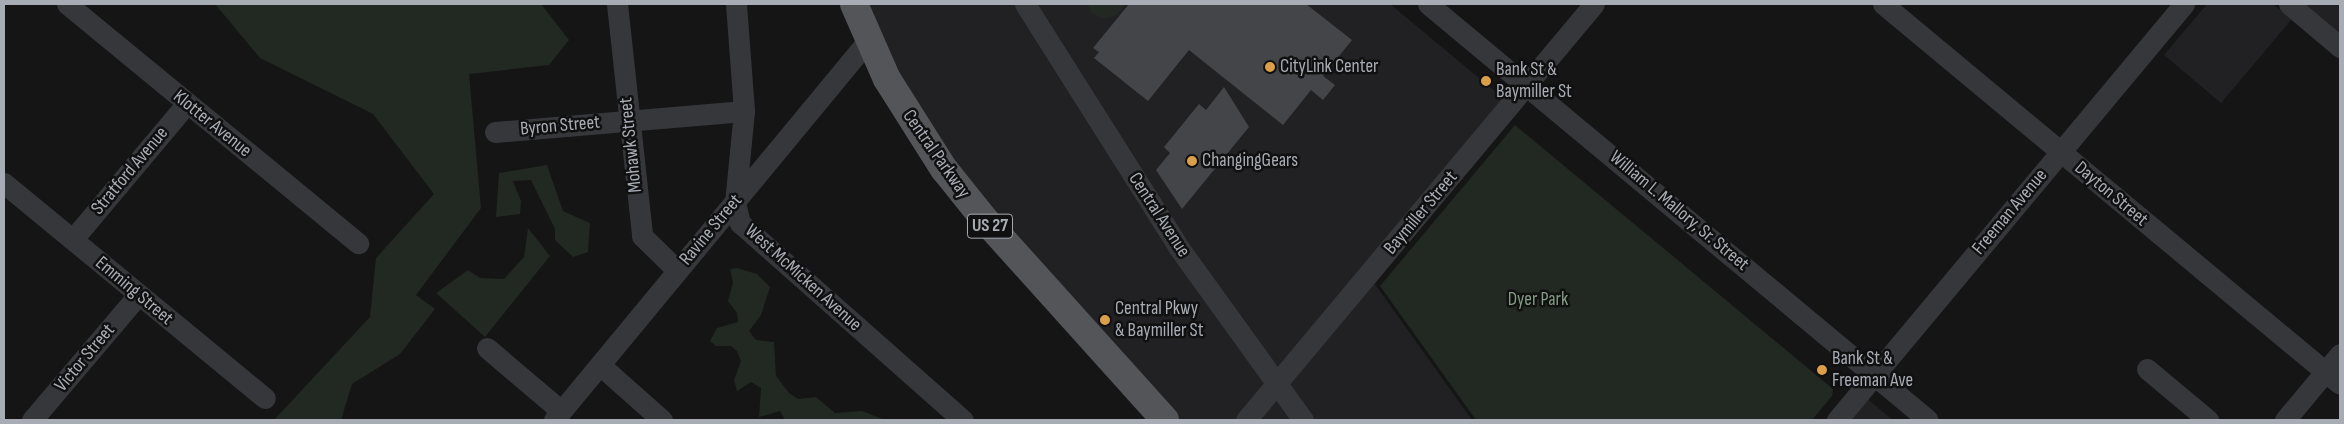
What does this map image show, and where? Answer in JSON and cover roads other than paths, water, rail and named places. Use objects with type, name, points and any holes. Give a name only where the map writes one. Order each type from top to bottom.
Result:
[{"type":"main road","name":"Central Parkway","points":[[854,4],[868,40],[912,122],[964,196],[1165,420]]},
{"type":"street","name":"Klotter Avenue","points":[[67,4],[358,242]]},
{"type":"street","name":"Mohawk Street","points":[[617,4],[642,236],[677,270]]},
{"type":"street","name":"West McMicken Avenue","points":[[736,4],[744,111],[735,202],[740,224],[963,420]]},
{"type":"street","name":"Central Avenue","points":[[1025,4],[1179,248],[1303,420]]},
{"type":"street","name":"William L. Mallory, Sr. Street","points":[[1428,4],[1928,420]]},
{"type":"street","name":"Baymiller Street","points":[[1246,420],[1594,4]]},
{"type":"street","name":"Dayton Street","points":[[1884,4],[2333,378]]},
{"type":"street","name":"Freeman Avenue","points":[[1837,420],[2184,4]]},
{"type":"street","points":[[2289,4],[2340,47]]},
{"type":"street","name":"Ravine Street","points":[[558,416],[868,40]]},
{"type":"street","name":"Stratford Avenue","points":[[73,239],[187,103]]},
{"type":"street","name":"Byron Street","points":[[495,132],[744,111]]},
{"type":"street","name":"Emming Street","points":[[6,190],[73,239],[264,398]]},
{"type":"street","name":"Victor Street","points":[[32,420],[138,295]]},
{"type":"street","points":[[487,348],[558,416]]},
{"type":"street","points":[[2285,420],[2333,378],[2340,354]]},
{"type":"street","points":[[600,365],[662,420]]},
{"type":"street","points":[[2147,369],[2208,420]]},
{"type":"place","name":"CityLink Center","points":[[1270,67]]},
{"type":"place","name":"Bank St & Baymiller St","points":[[1486,81]]},
{"type":"place","name":"ChangingGears","points":[[1192,161]]},
{"type":"place","name":"Central Pkwy & Baymiller St","points":[[1105,320]]},
{"type":"place","name":"Bank St & Freeman Ave","points":[[1822,370]]},
{"type":"park label","name":"Dyer Park","points":[[1538,300]]}]
